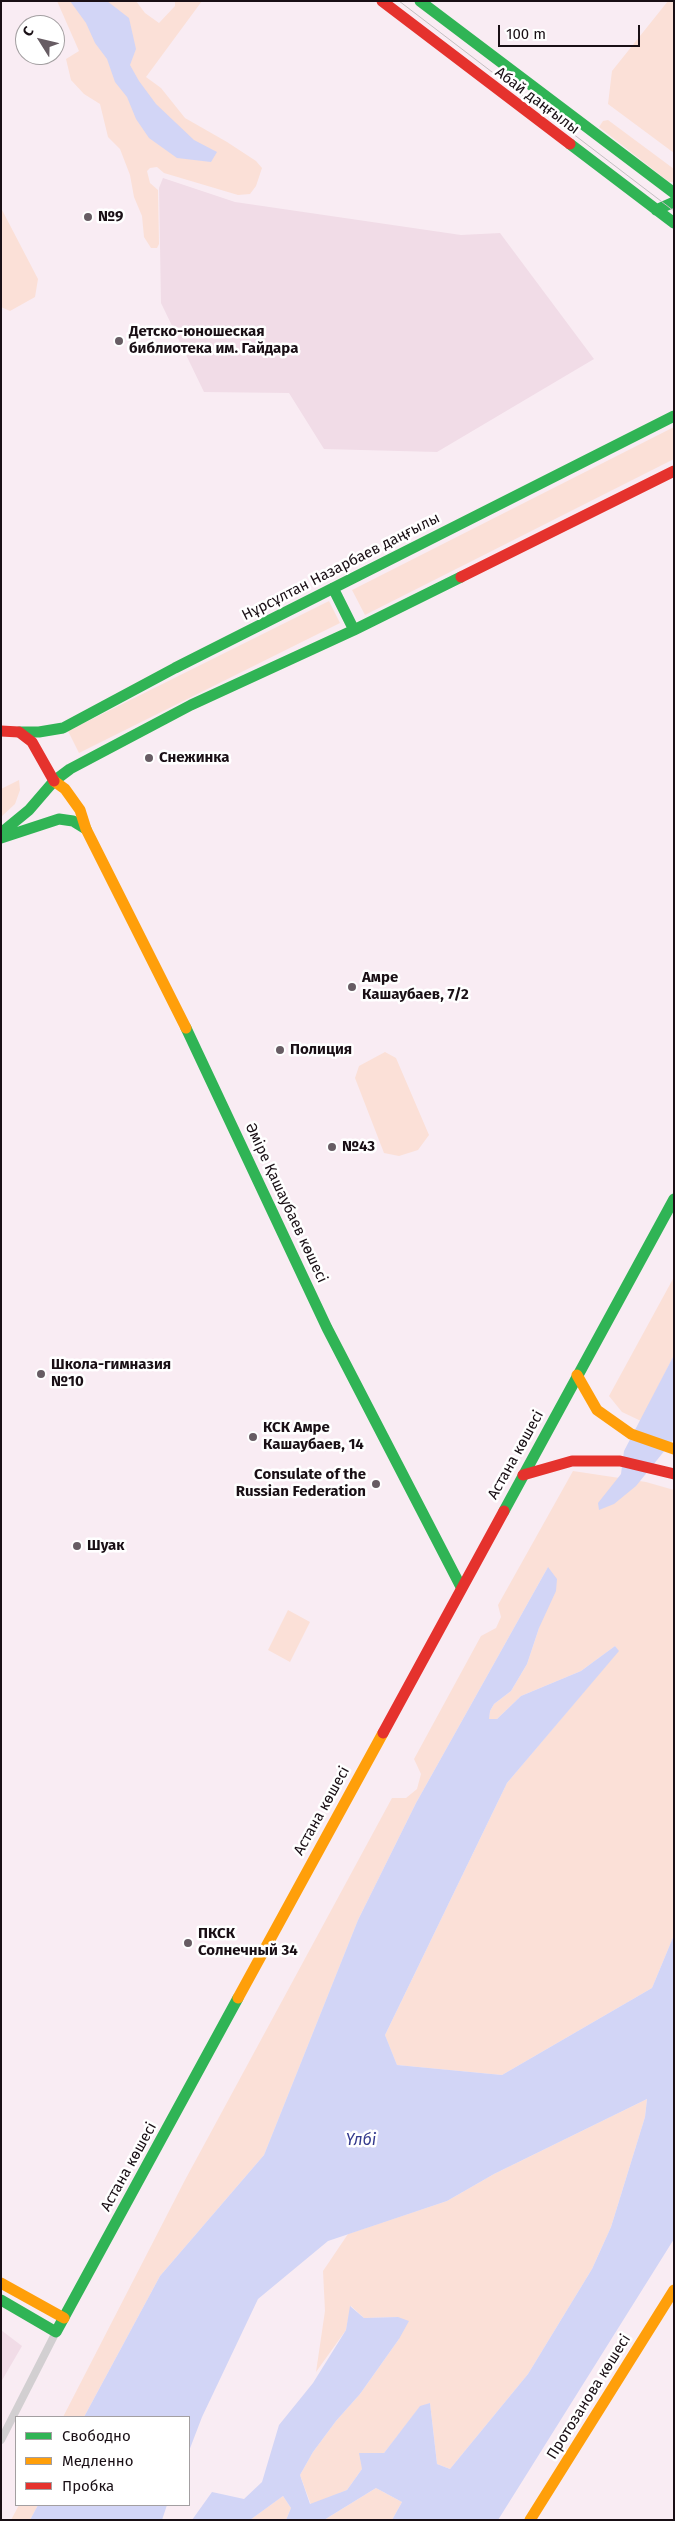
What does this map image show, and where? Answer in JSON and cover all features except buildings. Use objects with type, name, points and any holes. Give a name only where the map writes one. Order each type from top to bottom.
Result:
[{"type":"main road","name":"Абай даңғылы","points":[[382,1],[674,223]]},
{"type":"main road","name":"Абай даңғылы","points":[[420,1],[674,193]]},
{"type":"main road","points":[[656,210],[674,202]]},
{"type":"main road","name":"Нұрсұлтан Назарбаев даңғылы","points":[[1,731],[39,732],[63,728],[175,668],[674,416]]},
{"type":"main road","points":[[1,833],[29,810],[54,781],[70,769],[191,706],[354,630],[674,471]]},
{"type":"main road","points":[[333,588],[354,630]]},
{"type":"main road","points":[[19,732],[37,750],[54,781]]},
{"type":"main road","name":"Әміре Қашаубаев көшесі","points":[[54,781],[64,789],[80,810],[86,829],[169,991],[331,1336],[436,1542],[461,1587]]},
{"type":"main road","points":[[1,838],[59,819],[73,821],[86,829]]},
{"type":"main road","name":"Астана көшесі","points":[[56,2332],[674,1199]]},
{"type":"main road","points":[[577,1375],[597,1410],[631,1434],[674,1449]]},
{"type":"main road","points":[[523,1475],[572,1461],[620,1461],[674,1474]]},
{"type":"main road","points":[[1,2283],[64,2318]]},
{"type":"main road","name":"Протозанова көшесі","points":[[530,2520],[674,2290]]},
{"type":"main road","points":[[1,2300],[56,2332]]},
{"type":"street","name":"Астана көшесі","points":[[1,2440],[56,2332]]},
{"type":"shaded area","points":[[57,1],[136,1],[145,13],[159,23],[175,6],[175,1],[202,1],[146,77],[161,88],[185,118],[256,161],[262,168],[256,186],[250,194],[238,195],[164,173],[157,167],[150,168],[147,171],[150,183],[158,190],[159,244],[157,248],[151,248],[144,237],[142,216],[134,197],[130,175],[120,149],[108,137],[100,104],[84,94],[71,80],[66,59],[79,51],[65,19],[65,15],[63,15]]},
{"type":"shaded area","points":[[668,1],[674,1],[674,153],[608,104],[612,71]]},
{"type":"shaded area","points":[[608,120],[674,169],[674,182],[669,182],[599,127],[603,121]]},
{"type":"shaded area","points":[[163,178],[235,202],[461,235],[500,233],[594,359],[437,452],[324,449],[289,393],[204,392],[161,303],[159,188]]},
{"type":"shaded area","points":[[1,208],[38,279],[35,297],[10,311],[1,307]]},
{"type":"shaded area","points":[[674,427],[674,459],[365,615],[352,590]]},
{"type":"shaded area","points":[[329,601],[340,623],[79,753],[68,731]]},
{"type":"shaded area","points":[[19,780],[20,790],[15,804],[1,817],[1,789]]},
{"type":"shaded area","points":[[385,1052],[396,1058],[429,1135],[418,1150],[399,1156],[384,1153],[355,1078],[359,1066]]},
{"type":"shaded area","points":[[674,1277],[674,1355],[641,1421],[622,1412],[609,1396]]},
{"type":"shaded area","points":[[573,1471],[646,1482],[674,1490],[674,1935],[652,1988],[502,2075],[397,2065],[385,2035],[507,1783],[618,1651],[615,1646],[581,1671],[521,1696],[497,1719],[489,1719],[490,1711],[494,1704],[511,1691],[527,1664],[539,1628],[548,1567],[416,1803],[358,1920],[264,2155],[160,2276],[85,2416],[64,2416],[185,2180],[392,1798],[406,1798],[417,1789],[421,1774],[414,1759],[481,1636],[496,1628],[501,1617],[498,1605]]},
{"type":"shaded area","points":[[288,1610],[310,1622],[290,1662],[268,1650]]},
{"type":"shaded area","points":[[647,2099],[645,2117],[611,2227],[592,2269],[528,2374],[450,2469],[437,2464],[430,2403],[420,2407],[384,2453],[362,2469],[347,2490],[311,2505],[300,2475],[313,2452],[336,2421],[360,2394],[399,2339],[398,2317],[364,2318],[351,2306],[346,2330],[316,2372],[325,2311],[323,2271],[348,2234],[447,2201],[494,2174]]},
{"type":"shaded area","points":[[1,2330],[22,2346],[1,2382]]},
{"type":"shaded area","points":[[376,2488],[402,2502],[392,2520],[324,2520]]},
{"type":"shaded area","points":[[283,2496],[291,2508],[286,2520],[250,2520]]},
{"type":"shaded area","points":[[18,2506],[37,2506],[30,2520],[11,2520]]},
{"type":"water","points":[[70,1],[107,1],[129,18],[136,49],[130,65],[139,81],[156,104],[194,140],[217,152],[211,162],[177,158],[149,138],[136,119],[127,97],[115,82],[107,59],[95,43],[86,23]]},
{"type":"water","points":[[674,1355],[674,1439],[636,1486],[614,1504],[599,1510],[598,1503],[621,1474],[624,1451]]},
{"type":"water","name":"Үлбі","points":[[548,1567],[557,1579],[556,1591],[539,1628],[527,1664],[511,1691],[494,1704],[490,1711],[489,1719],[497,1719],[521,1696],[581,1671],[615,1646],[619,1651],[507,1783],[385,2035],[397,2065],[502,2075],[652,1988],[674,1935],[674,2239],[498,2520],[392,2520],[402,2502],[376,2488],[324,2520],[286,2520],[291,2508],[283,2496],[250,2520],[192,2520],[212,2492],[244,2499],[262,2482],[279,2425],[313,2383],[346,2330],[350,2306],[364,2318],[398,2317],[409,2321],[399,2339],[360,2394],[336,2421],[313,2452],[300,2475],[310,2504],[347,2490],[362,2469],[359,2453],[384,2453],[420,2406],[430,2403],[437,2464],[450,2469],[528,2374],[592,2269],[611,2227],[645,2117],[647,2099],[494,2174],[447,2201],[328,2241],[258,2299],[202,2417],[190,2448],[190,2416],[85,2416],[160,2276],[264,2155],[358,1920],[416,1803]]},
{"type":"water","points":[[37,2506],[167,2506],[162,2520],[30,2520]]},
{"type":"tram line","points":[[399,1],[674,211]]},
{"type":"traffic: fast","points":[[420,1],[674,193]]},
{"type":"traffic: fast","points":[[570,144],[674,223]]},
{"type":"traffic: fast","points":[[656,210],[674,202]]},
{"type":"traffic: fast","points":[[19,732],[39,732],[63,728],[175,668],[674,416]]},
{"type":"traffic: fast","points":[[1,833],[29,810],[54,781],[70,769],[191,705],[354,630],[461,577]]},
{"type":"traffic: fast","points":[[333,588],[354,630]]},
{"type":"traffic: fast","points":[[1,838],[59,819],[73,821],[86,829]]},
{"type":"traffic: fast","points":[[186,1028],[327,1328],[461,1587]]},
{"type":"traffic: fast","points":[[504,1511],[674,1199]]},
{"type":"traffic: fast","points":[[1,2300],[56,2332],[238,1998]]},
{"type":"traffic: slow","points":[[54,781],[65,789],[80,810],[86,829],[186,1028]]},
{"type":"traffic: slow","points":[[577,1375],[597,1410],[631,1434],[674,1449]]},
{"type":"traffic: slow","points":[[238,1998],[383,1733]]},
{"type":"traffic: slow","points":[[1,2283],[64,2318]]},
{"type":"traffic: slow","points":[[530,2520],[674,2290]]},
{"type":"traffic: jam","points":[[382,1],[570,144]]},
{"type":"traffic: jam","points":[[461,577],[674,471]]},
{"type":"traffic: jam","points":[[1,731],[19,732],[32,742],[54,781]]},
{"type":"traffic: jam","points":[[523,1475],[572,1461],[620,1461],[674,1474]]},
{"type":"traffic: jam","points":[[383,1733],[504,1511]]},
{"type":"place","name":"№9","points":[[88,217]]},
{"type":"place","name":"Детско-юношеская библиотека им. Гайдара","points":[[119,341]]},
{"type":"place","name":"Снежинка","points":[[149,758]]},
{"type":"place","name":"Амре Кашаубаев, 7/2","points":[[352,987]]},
{"type":"place","name":"Полиция","points":[[280,1050]]},
{"type":"place","name":"№43","points":[[332,1147]]},
{"type":"place","name":"Школа-гимназия №10","points":[[41,1374]]},
{"type":"place","name":"КСК Амре Кашаубаев, 14","points":[[253,1437]]},
{"type":"place","name":"Consulate of the Russian Federation","points":[[376,1484]]},
{"type":"place","name":"Шуак","points":[[77,1546]]},
{"type":"place","name":"ПКСК Солнечный 34","points":[[188,1943]]}]
